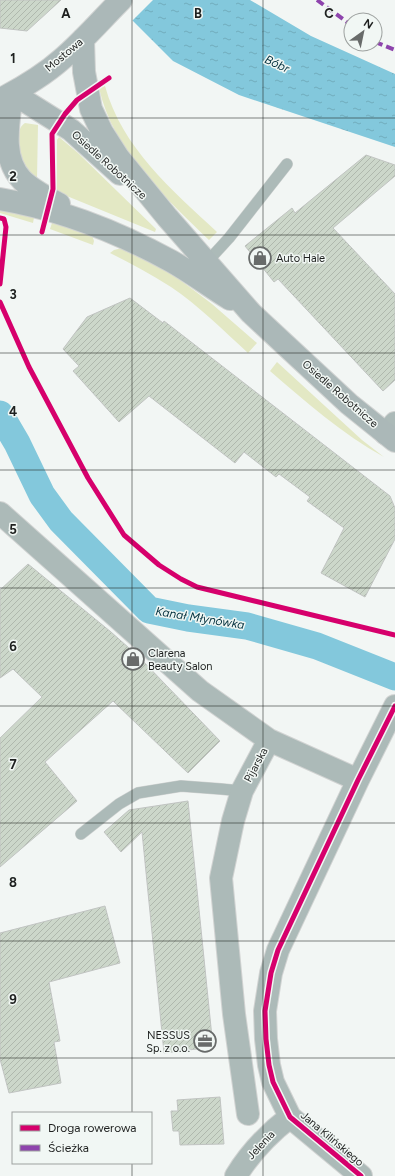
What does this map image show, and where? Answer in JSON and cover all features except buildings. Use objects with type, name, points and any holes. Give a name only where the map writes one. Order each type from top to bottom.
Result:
[{"type":"street","name":"Mostowa","points":[[6,96],[61,60],[83,40],[121,0]]},
{"type":"street","name":"Osiedle Robotnicze","points":[[83,40],[84,72],[91,109],[102,132],[118,157],[167,217],[250,313],[349,404],[392,433]]},
{"type":"street","name":"Osiedle Robotnicze","points":[[167,217],[71,130],[6,96],[8,147],[14,169],[22,180],[36,191],[172,262],[250,313]]},
{"type":"street","name":"Osiedle Robotnicze","points":[[0,199],[44,208],[113,232]]},
{"type":"street","name":"Pijarska","points":[[0,513],[200,691],[269,740],[242,791],[233,821],[221,878],[234,1014],[248,1114]]},
{"type":"street","points":[[290,1117],[273,1082],[269,1065],[265,1012],[271,972],[278,950],[289,926],[358,780],[395,706]]},
{"type":"street","points":[[269,740],[358,780]]},
{"type":"street","name":"Jelenia","points":[[236,1176],[246,1159],[261,1143],[290,1117]]},
{"type":"street","name":"Jana Kilińskiego","points":[[290,1117],[361,1176]]},
{"type":"lane","points":[[207,262],[230,238],[287,164]]},
{"type":"lane","points":[[81,834],[119,804],[138,793],[181,786],[242,791]]},
{"type":"green space","points":[[105,86],[123,129],[136,148],[166,184],[217,232],[209,240],[159,190],[128,152],[106,111],[99,88]]},
{"type":"green space","points":[[25,123],[38,125],[37,179],[26,167],[20,151],[18,137],[19,131],[21,126]]},
{"type":"green space","points":[[59,137],[78,153],[156,229],[155,232],[57,192],[57,140]]},
{"type":"green space","points":[[0,206],[35,212],[33,223],[0,213]]},
{"type":"green space","points":[[54,217],[92,235],[94,241],[93,245],[50,229]]},
{"type":"green space","points":[[122,248],[167,270],[212,304],[257,343],[248,353],[211,318],[181,294],[148,273],[110,253],[114,250]]},
{"type":"green space","points":[[277,362],[362,440],[384,457],[339,428],[270,371]]},
{"type":"water","name":"Bóbr","points":[[112,0],[250,0],[311,36],[343,50],[343,52],[346,52],[395,74],[395,147],[239,95],[173,61]]},
{"type":"pier","points":[[110,0],[153,0],[131,22]]},
{"type":"waterway","name":"Kanał Młynówka","points":[[0,414],[17,443],[42,495],[61,521],[149,610],[188,618],[247,626],[317,646],[395,677]]},
{"type":"marked path","points":[[317,0],[343,19]]},
{"type":"marked path","points":[[383,45],[395,50]]},
{"type":"cycle path","points":[[42,232],[53,189],[52,134],[65,114],[77,100],[109,78]]},
{"type":"cycle path","points":[[0,218],[4,219],[6,227],[0,284]]},
{"type":"cycle path","points":[[0,302],[29,367],[88,478],[124,535],[159,565],[197,587],[395,635]]},
{"type":"cycle path","points":[[361,1176],[290,1117],[273,1082],[269,1065],[266,1039],[265,1011],[271,973],[278,950],[358,780],[395,706]]},
{"type":"place","name":"Auto Hale","points":[[260,258]]},
{"type":"place","name":"Clarena Beauty Salon","points":[[133,659]]},
{"type":"place","name":"NESSUS Sp. z o.o.","points":[[205,1041]]}]
